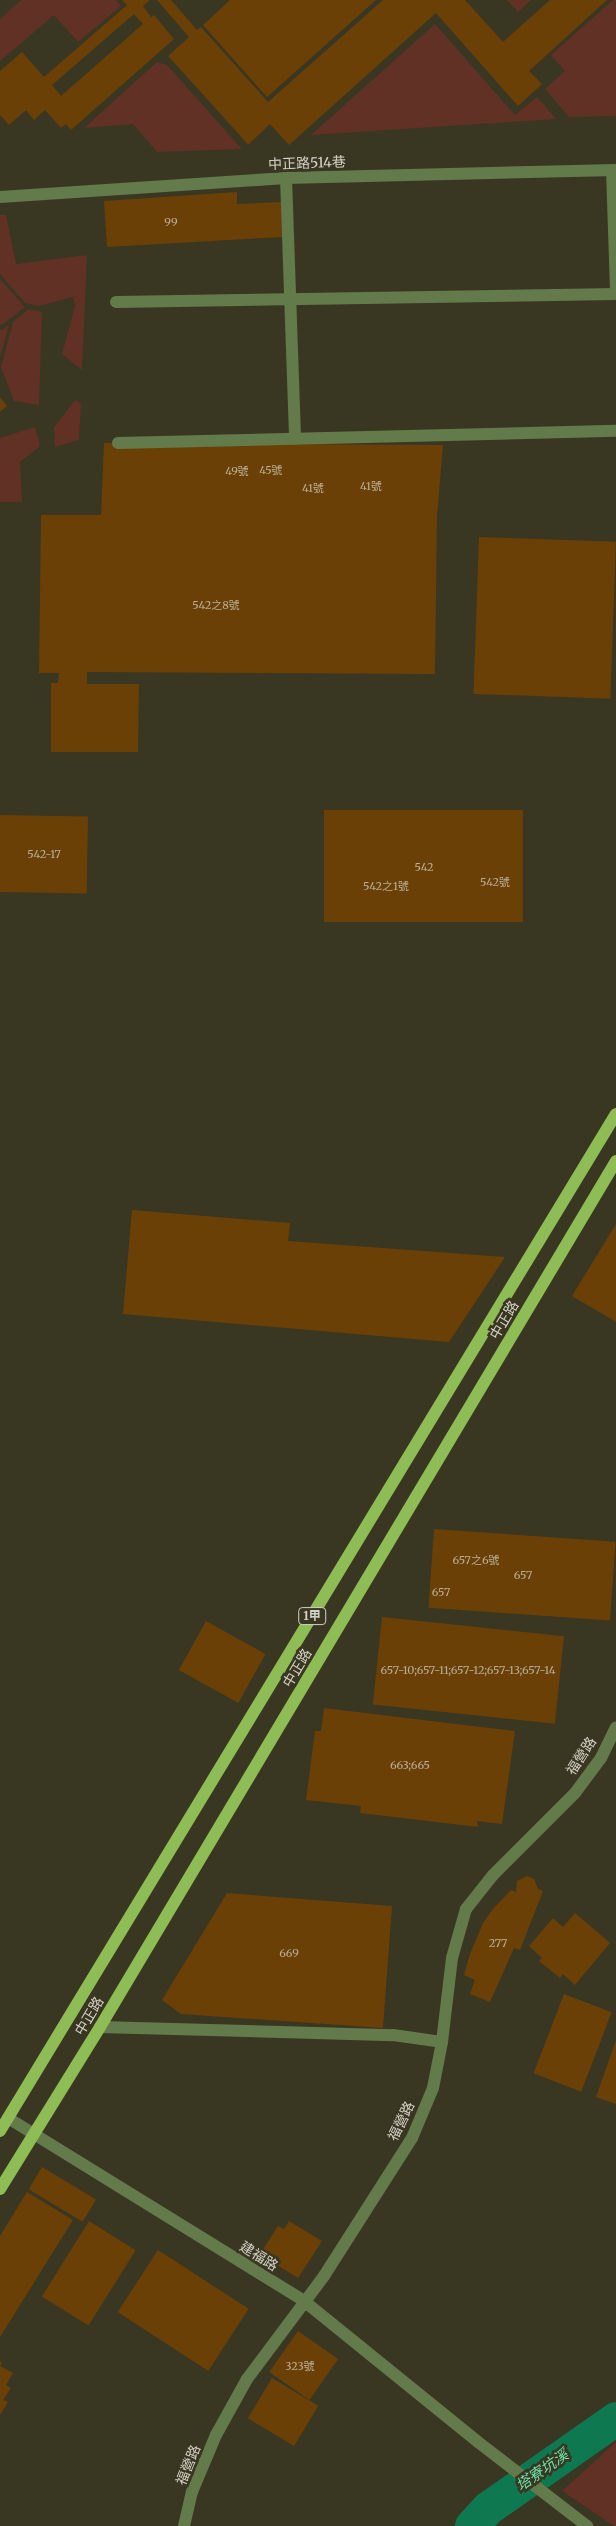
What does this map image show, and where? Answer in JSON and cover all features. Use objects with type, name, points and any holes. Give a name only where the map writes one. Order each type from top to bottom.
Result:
[{"type":"main road","name":"中正路","points":[[0,2131],[616,1114]]},
{"type":"main road","name":"中正路","points":[[0,2189],[100,2027],[616,1161]]},
{"type":"street","name":"中正路514巷","points":[[0,197],[286,178],[614,170]]},
{"type":"street","points":[[116,302],[616,293],[614,170]]},
{"type":"street","points":[[286,178],[295,439]]},
{"type":"street","points":[[118,443],[616,430]]},
{"type":"street","name":"福營路","points":[[184,2526],[192,2492],[224,2421],[247,2378],[324,2276],[412,2138],[433,2088],[442,2042],[452,1958],[466,1909],[493,1875],[575,1793],[601,1758],[616,1727]]},
{"type":"street","points":[[100,2027],[393,2035],[442,2042]]},
{"type":"street","name":"建福路","points":[[8,2118],[304,2301],[478,2442],[587,2526]]},
{"type":"shaded area","points":[[21,0],[116,0],[121,6],[78,42],[54,15],[0,61],[0,19]]},
{"type":"shaded area","points":[[507,0],[531,0],[518,12]]},
{"type":"shaded area","points":[[613,0],[616,0],[616,116],[569,117],[545,89],[565,71],[551,55]]},
{"type":"shaded area","points":[[435,24],[515,115],[537,97],[556,119],[311,135]]},
{"type":"shaded area","points":[[157,62],[167,65],[242,149],[157,152],[133,124],[84,128]]},
{"type":"shaded area","points":[[0,215],[6,215],[16,264],[87,255],[82,370],[62,354],[75,306],[73,297],[39,306],[25,303],[0,274]]},
{"type":"shaded area","points":[[0,279],[25,307],[2,325],[0,323]]},
{"type":"shaded area","points":[[29,309],[42,312],[39,405],[14,401],[1,367],[13,322]]},
{"type":"shaded area","points":[[9,325],[0,357],[0,329],[2,330]]},
{"type":"shaded area","points":[[75,400],[81,403],[79,440],[55,447],[54,427]]},
{"type":"shaded area","points":[[35,427],[40,446],[20,462],[22,502],[0,502],[0,438]]},
{"type":"shaded area","points":[[616,2442],[616,2526],[614,2526],[562,2491]]},
{"type":"building","points":[[122,0],[150,0],[143,6],[151,17],[154,15],[174,39],[71,130],[66,124],[61,128],[45,110],[34,120],[26,110],[9,125],[0,115],[0,71],[22,52],[44,77],[127,5]],"holes":[[[134,14],[143,24],[61,96],[52,85]]]},
{"type":"building","points":[[157,0],[171,0],[197,30],[201,27],[268,102],[383,0],[465,0],[503,42],[550,0],[607,0],[529,71],[542,84],[518,106],[436,13],[289,145],[270,124],[248,145],[168,56],[189,37]]},
{"type":"building","points":[[230,0],[376,0],[267,97],[203,25]]},
{"type":"building","points":[[237,192],[237,204],[281,202],[282,237],[107,247],[104,201]]},
{"type":"building","points":[[0,397],[7,406],[0,412]]},
{"type":"building","points":[[104,443],[443,445],[437,516],[435,674],[87,672],[87,684],[139,684],[138,752],[51,752],[51,683],[58,683],[59,673],[39,673],[41,515],[101,515]]},
{"type":"building","points":[[479,537],[616,542],[610,699],[474,694]]},
{"type":"building","points":[[324,810],[523,810],[523,922],[324,922]]},
{"type":"building","points":[[0,815],[88,817],[87,894],[0,892]]},
{"type":"building","points":[[132,1210],[290,1223],[288,1241],[505,1257],[449,1342],[123,1314]]},
{"type":"building","points":[[616,1224],[616,1322],[572,1296]]},
{"type":"building","points":[[434,1529],[616,1542],[610,1621],[428,1608]]},
{"type":"building","points":[[382,1617],[564,1636],[555,1724],[373,1705]]},
{"type":"building","points":[[206,1621],[265,1654],[238,1703],[179,1670]]},
{"type":"building","points":[[324,1708],[515,1731],[502,1824],[477,1821],[478,1827],[360,1813],[361,1806],[306,1800],[315,1731],[321,1731]]},
{"type":"building","points":[[527,1876],[534,1879],[538,1889],[543,1891],[520,1950],[514,1948],[490,2002],[470,1994],[475,1980],[464,1975],[470,1954],[483,1923],[493,1909],[511,1890],[516,1892],[517,1881]]},
{"type":"building","points":[[227,1893],[392,1906],[383,2028],[181,2014],[162,2000]]},
{"type":"building","points":[[575,1913],[610,1943],[575,1985],[563,1974],[560,1978],[539,1961],[542,1958],[529,1946],[553,1918],[563,1927]]},
{"type":"building","points":[[564,1994],[612,2012],[581,2092],[534,2073]]},
{"type":"building","points":[[616,2040],[616,2104],[596,2097]]},
{"type":"building","points":[[42,2167],[96,2199],[83,2222],[29,2189]]},
{"type":"building","points":[[27,2192],[73,2220],[0,2337],[0,2236]]},
{"type":"building","points":[[89,2221],[136,2250],[88,2326],[42,2296]]},
{"type":"building","points":[[289,2221],[322,2241],[298,2278],[260,2254],[278,2226],[284,2229]]},
{"type":"building","points":[[158,2250],[249,2309],[208,2371],[118,2312]]},
{"type":"building","points":[[298,2331],[338,2359],[309,2400],[269,2372]]},
{"type":"building","points":[[0,2366],[13,2373],[6,2385],[11,2388],[3,2400],[8,2402],[0,2415]]},
{"type":"building","points":[[272,2378],[318,2406],[294,2446],[248,2418]]},
{"type":"waterway","name":"塔寮坑溪","points":[[472,2526],[489,2508],[616,2419]]}]
